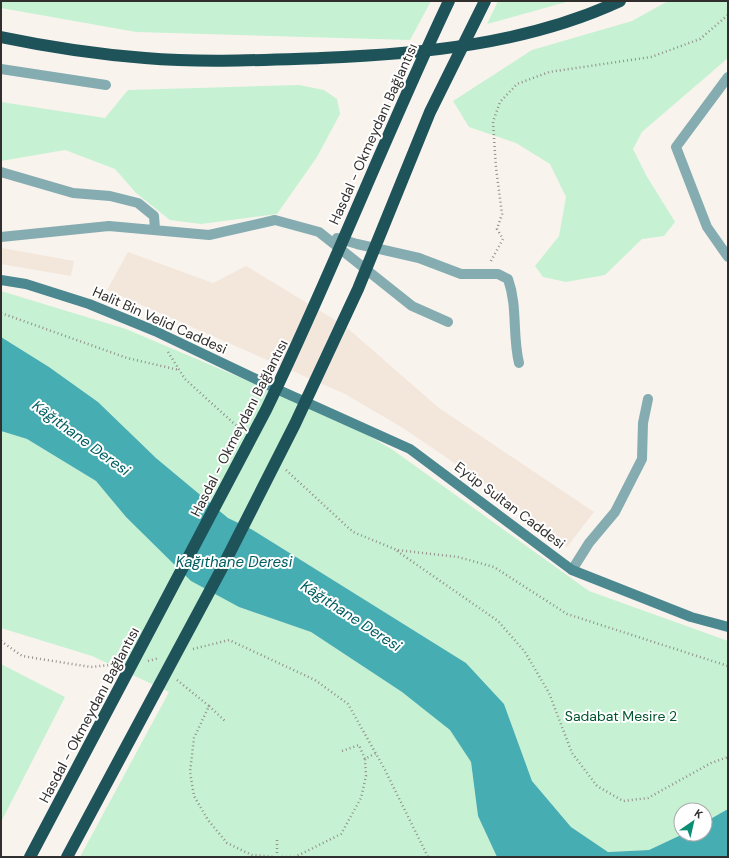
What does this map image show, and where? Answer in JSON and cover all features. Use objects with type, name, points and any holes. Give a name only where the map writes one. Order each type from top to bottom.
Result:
[{"type":"highway","name":"Hasdal - Okmeydanı Bağlantısı","points":[[30,857],[266,410],[302,336],[395,118],[449,1]]},
{"type":"highway","points":[[67,857],[221,570],[295,424],[358,289],[430,112],[485,1]]},
{"type":"highway","points":[[1,37],[68,50],[145,58],[204,61],[368,56],[441,50],[498,40],[577,18],[620,1]]},
{"type":"main road","name":"Halit Bin Velid Caddesi","points":[[1,280],[26,284],[89,304],[156,330],[281,391]]},
{"type":"main road","name":"Eyüp Sultan Caddesi","points":[[281,391],[410,449],[572,570],[691,617],[728,628]]},
{"type":"street","points":[[1,69],[106,85]]},
{"type":"street","points":[[728,77],[676,147],[707,227],[728,257]]},
{"type":"street","points":[[1,172],[73,193],[110,196],[138,202],[154,216],[155,229]]},
{"type":"street","points":[[1,237],[109,226],[209,235],[275,220],[357,244],[419,258],[461,274],[498,274],[508,279],[514,296],[515,346],[519,363]]},
{"type":"street","points":[[320,232],[412,306],[448,322]]},
{"type":"street","points":[[572,570],[589,543],[615,512],[642,459],[643,423],[648,400]]},
{"type":"path","points":[[481,274],[496,254],[503,239],[497,229],[502,214],[496,168],[493,122],[500,102],[517,84],[549,72],[651,57],[700,39],[728,15]]},
{"type":"path","points":[[1,313],[127,358],[180,370]]},
{"type":"path","points":[[156,330],[185,379],[243,432]]},
{"type":"path","points":[[284,469],[353,532],[397,550],[498,622],[525,652],[549,693],[572,753],[597,786],[623,801],[648,798],[711,763],[728,757]]},
{"type":"path","points":[[397,550],[458,557],[494,567],[567,614],[728,666]]},
{"type":"path","points":[[191,650],[229,640],[315,680],[348,704],[376,753],[428,857]]},
{"type":"path","points":[[1,641],[22,656],[91,667],[121,664]]},
{"type":"path","points":[[144,661],[160,658]]},
{"type":"path","points":[[152,660],[158,665]]},
{"type":"path","points":[[175,678],[226,722]]},
{"type":"path","points":[[209,706],[194,738],[190,772],[194,796],[208,820],[227,843],[252,855],[276,857],[277,840]]},
{"type":"path","points":[[282,857],[295,856],[341,834],[361,798],[366,776],[365,759],[360,745],[342,751]]},
{"type":"path","points":[[365,759],[376,753]]},
{"type":"shaded area","points":[[2,248],[74,261],[71,276],[1,264]]},
{"type":"shaded area","points":[[128,252],[213,283],[246,266],[345,326],[439,408],[594,512],[567,547],[494,490],[403,428],[345,394],[107,290]]},
{"type":"green space","points":[[1,1],[431,1],[410,40],[136,32],[1,8]]},
{"type":"green space","points":[[498,1],[570,1],[487,24]]},
{"type":"green space","points":[[668,1],[728,1],[728,58],[642,132],[633,149],[646,175],[675,222],[664,236],[642,239],[605,275],[566,282],[543,277],[535,266],[559,236],[566,197],[550,164],[516,143],[469,127],[453,101],[532,50],[632,21]]},
{"type":"green space","points":[[299,85],[324,90],[337,99],[340,114],[317,157],[277,214],[201,224],[170,220],[136,193],[115,169],[65,150],[1,161],[1,102],[105,118],[128,90]]},
{"type":"green space","name":"Sadabat Mesire 2","points":[[1,291],[126,329],[345,422],[393,450],[589,591],[728,641],[728,809],[713,817],[713,802],[673,802],[673,839],[649,850],[608,852],[571,827],[532,781],[504,704],[466,663],[251,529],[228,518],[156,458],[98,402],[49,367],[1,337]]},
{"type":"green space","points":[[1,431],[27,439],[96,481],[126,517],[239,607],[311,632],[402,692],[451,730],[471,762],[478,816],[497,857],[80,857],[169,692],[92,656],[1,628]]},
{"type":"green space","points":[[1,664],[65,697],[1,822]]},
{"type":"water","name":"Kağıthane Deresi","points":[[1,337],[49,367],[98,402],[156,458],[228,518],[251,529],[466,663],[504,704],[532,781],[571,827],[608,852],[649,850],[673,839],[673,842],[713,842],[713,817],[728,809],[728,857],[497,857],[478,816],[471,762],[450,730],[402,692],[311,632],[239,607],[191,581],[126,517],[96,481],[27,439],[1,431]]},
{"type":"water label","name":"Kâğıthane Deresi","points":[[81,438]]},
{"type":"water label","name":"Kâğıthane Deresi","points":[[351,616]]}]
